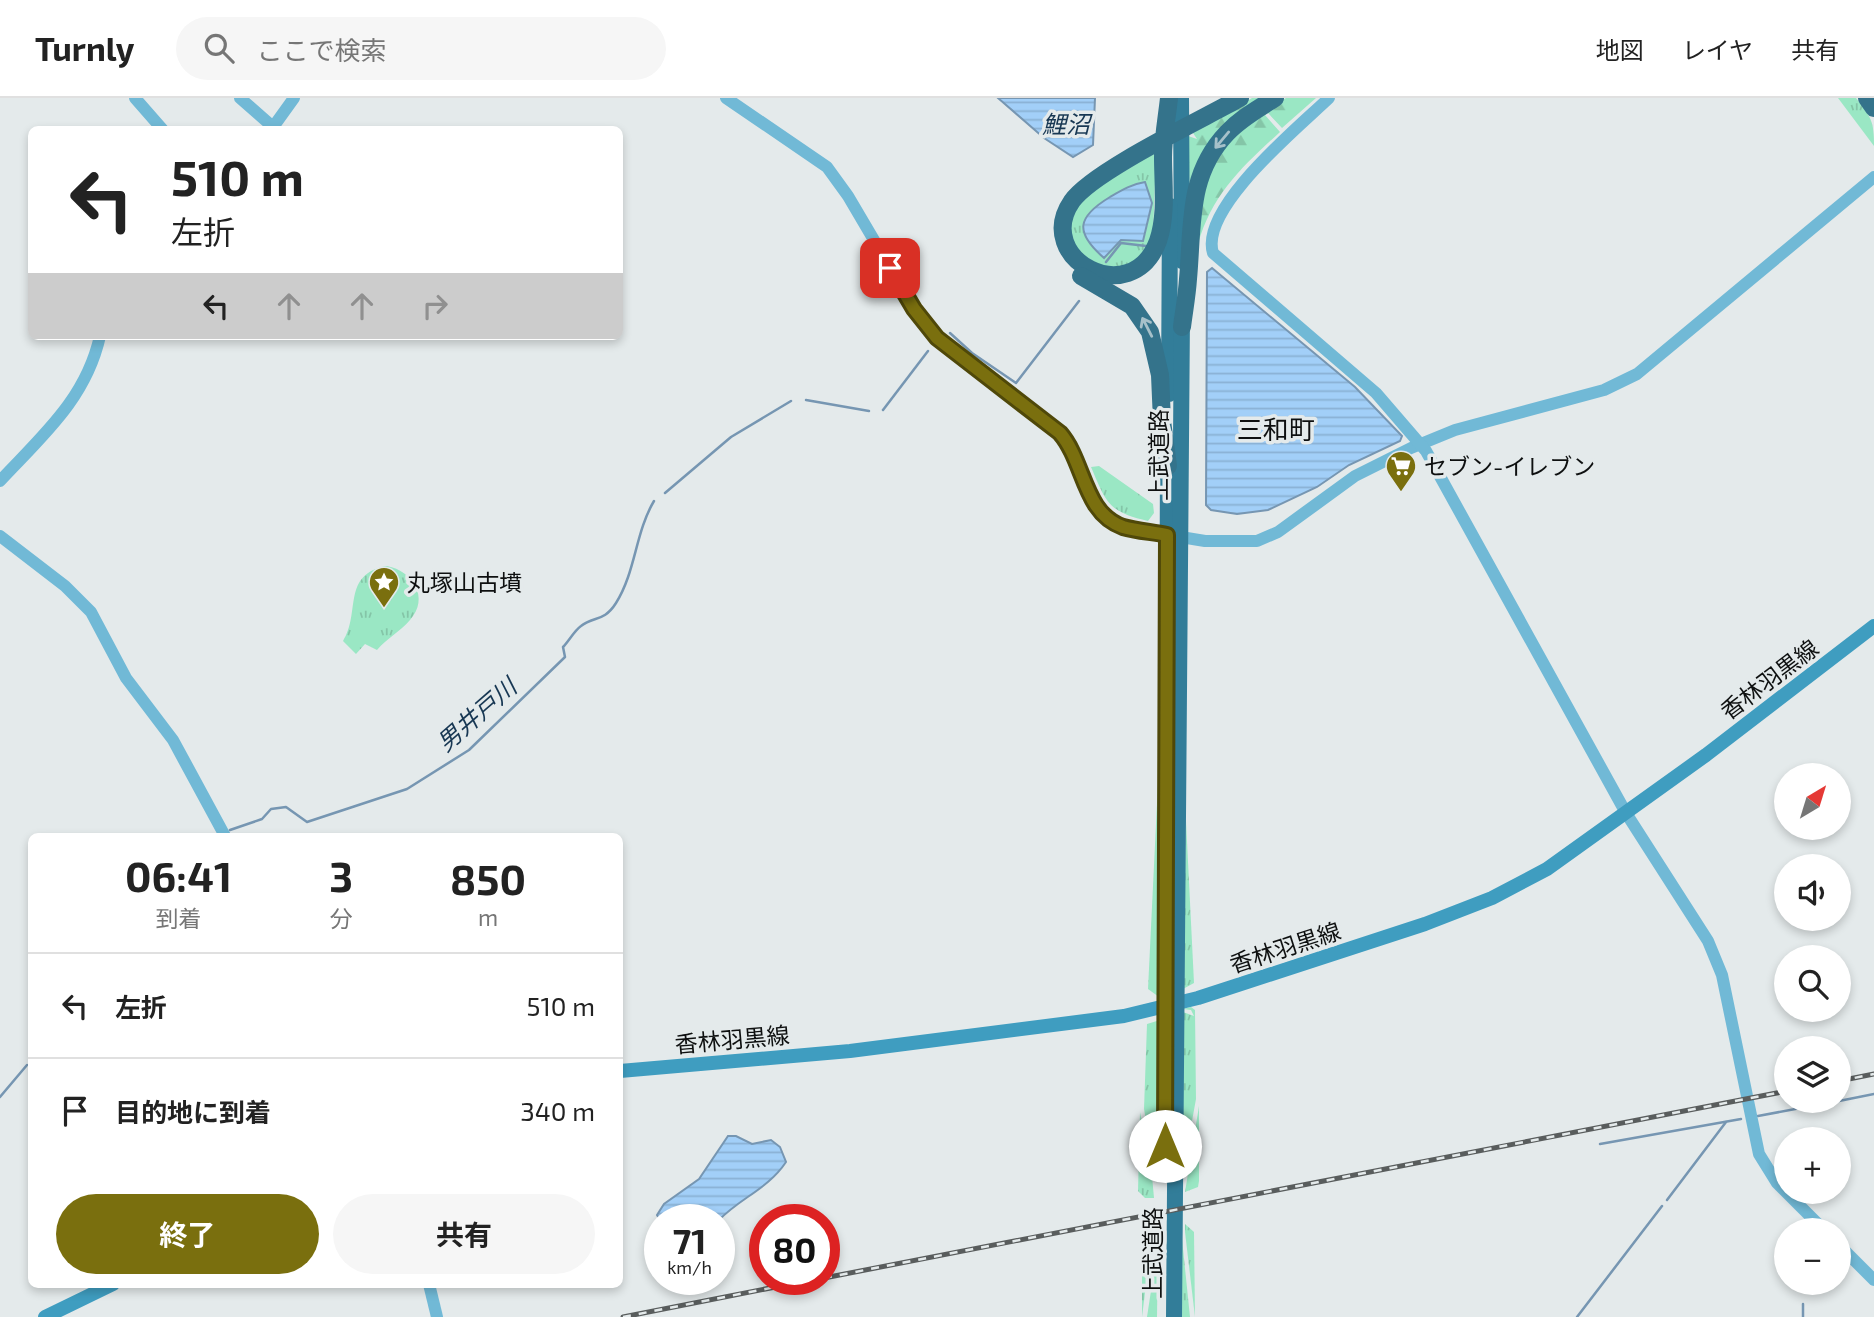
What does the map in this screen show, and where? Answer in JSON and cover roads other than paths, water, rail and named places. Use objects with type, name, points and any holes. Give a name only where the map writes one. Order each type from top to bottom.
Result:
[{"type":"highway","name":"上武道路","points":[[1169,98],[1168,466],[1174,536]]},
{"type":"highway","points":[[1154,142],[1096,179],[1080,192],[1069,206],[1063,230],[1067,246],[1075,260],[1089,271],[1108,276],[1125,274],[1143,264],[1155,248],[1163,213],[1163,153],[1169,98]]},
{"type":"highway","name":"上武道路","points":[[1163,1317],[1170,1196],[1174,536],[1182,327],[1181,98]]},
{"type":"highway","points":[[1194,120],[1226,98]]},
{"type":"highway","points":[[1168,466],[1160,375],[1150,332],[1132,306],[1088,280],[1068,263],[1059,248],[1055,230],[1060,204],[1078,183],[1240,98]]},
{"type":"highway","points":[[1182,327],[1189,277],[1189,233],[1199,177],[1211,154],[1228,131],[1275,98]]},
{"type":"highway","points":[[1867,98],[1874,107]]},
{"type":"highway","name":"上武道路","points":[[1169,1226],[1174,1317]]},
{"type":"main road","name":"香林羽黒線","points":[[623,1071],[850,1051],[1144,1012],[1317,961],[1492,898],[1547,869],[1626,813],[1874,626]]},
{"type":"main road","points":[[45,1317],[105,1288]]},
{"type":"street","points":[[135,98],[160,126]]},
{"type":"street","points":[[240,98],[270,126]]},
{"type":"street","points":[[273,126],[294,98]]},
{"type":"street","points":[[726,98],[803,148],[834,175],[922,320],[951,350],[1060,433],[1072,449],[1092,501],[1101,512],[1122,526],[1229,543],[1268,537],[1355,476],[1421,444],[1455,430],[1592,394],[1637,374],[1874,177]]},
{"type":"street","points":[[1329,98],[1234,194],[1216,226],[1211,249],[1220,261],[1376,393],[1421,444],[1626,813],[1708,941],[1718,965],[1752,1131],[1763,1162],[1777,1183],[1812,1218]]},
{"type":"street","points":[[0,481],[57,420],[83,386],[99,340]]},
{"type":"street","points":[[0,536],[65,586],[91,612],[126,678],[173,740],[223,833]]},
{"type":"street","points":[[1851,1257],[1874,1280]]},
{"type":"street","points":[[430,1288],[437,1317]]},
{"type":"water","name":"鯉沼","points":[[998,98],[1095,98],[1093,145],[1073,157],[1044,138]]},
{"type":"water","points":[[1145,182],[1152,203],[1143,241],[1121,240],[1104,258],[1094,249],[1084,233],[1086,218],[1110,197]]},
{"type":"water","points":[[1212,268],[1355,387],[1402,436],[1400,441],[1349,465],[1317,487],[1268,510],[1237,514],[1211,510],[1206,505],[1207,272]]},
{"type":"water","points":[[728,1136],[736,1136],[752,1144],[771,1140],[780,1147],[786,1162],[771,1179],[735,1206],[664,1204],[699,1179]]},
{"type":"waterway","name":"男井戸川","points":[[1106,262],[1121,243],[1146,246]]},
{"type":"waterway","name":"男井戸川","points":[[950,333],[972,353],[1016,383],[1079,301]]},
{"type":"waterway","name":"男井戸川","points":[[883,410],[928,351]]},
{"type":"waterway","name":"男井戸川","points":[[806,400],[869,411]]},
{"type":"waterway","name":"男井戸川","points":[[665,493],[731,437],[791,401]]},
{"type":"waterway","name":"男井戸川","points":[[230,830],[262,819],[271,809],[286,807],[307,822],[407,789],[469,750],[565,657],[563,647],[578,628],[612,609],[623,591],[643,526],[654,501]]},
{"type":"waterway","name":"男井戸川","points":[[0,1097],[27,1065]]},
{"type":"waterway","points":[[1851,1099],[1874,1094]]},
{"type":"waterway","points":[[1758,1116],[1774,1113]]},
{"type":"waterway","points":[[1600,1144],[1741,1119]]},
{"type":"waterway","points":[[1667,1200],[1726,1122]]},
{"type":"waterway","points":[[1577,1317],[1662,1206]]},
{"type":"waterway","points":[[1803,1304],[1803,1317]]},
{"type":"railway","points":[[1851,1079],[1874,1074]]},
{"type":"railway","points":[[840,1275],[1774,1094]]},
{"type":"railway","points":[[623,1317],[749,1292]]},
{"type":"place","name":"セブン-イレブン","points":[[1401,493]]},
{"type":"place","name":"丸塚山古墳","points":[[384,609]]},
{"type":"district","name":"三和町","points":[[1276,428]]}]
